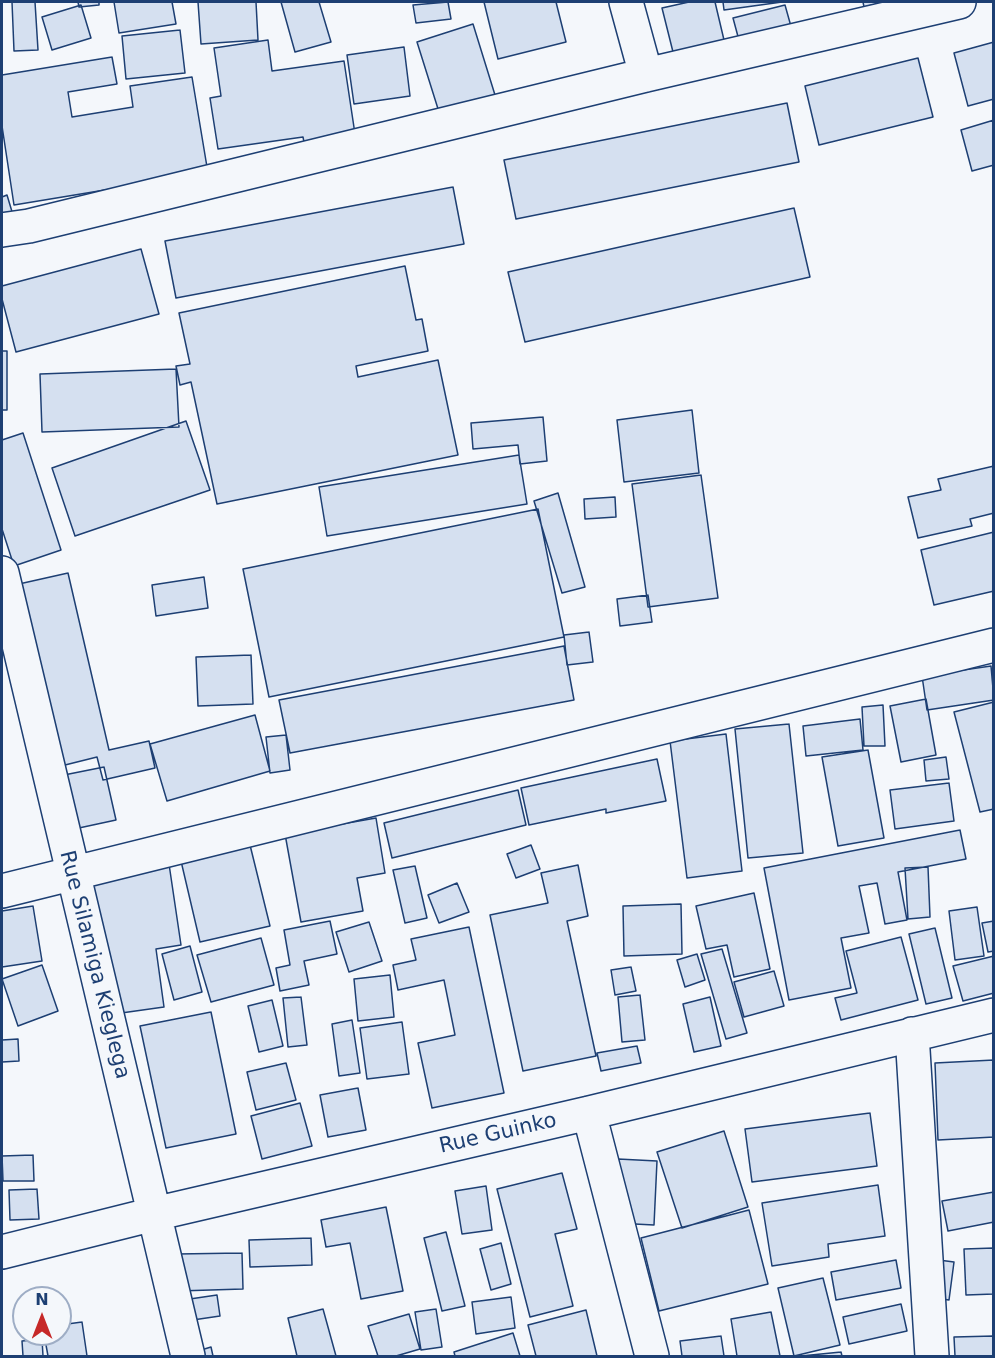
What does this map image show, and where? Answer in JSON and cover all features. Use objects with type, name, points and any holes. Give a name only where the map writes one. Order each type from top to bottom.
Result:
[{"type":"street","points":[[626,2],[646,75]]},
{"type":"street","points":[[2,231],[646,75],[959,2]]},
{"type":"street","name":"Rue Silamiga Kieglega","points":[[2,573],[188,1356]]},
{"type":"street","points":[[2,891],[993,645]]},
{"type":"street","name":"Rue Guinko","points":[[2,1252],[993,1015]]},
{"type":"street","points":[[912,1034],[932,1356]]},
{"type":"street","points":[[589,1113],[652,1356]]},
{"type":"building","points":[[12,2],[35,2],[38,50],[14,51]]},
{"type":"building","points":[[78,2],[99,2],[99,5],[79,7]]},
{"type":"building","points":[[114,2],[172,2],[176,24],[119,33]]},
{"type":"building","points":[[198,2],[256,2],[258,40],[201,44]]},
{"type":"building","points":[[281,2],[319,2],[331,42],[295,52]]},
{"type":"building","points":[[448,2],[451,19],[416,23],[413,5]]},
{"type":"building","points":[[484,2],[556,2],[566,42],[498,59]]},
{"type":"building","points":[[689,2],[715,2],[724,40],[673,52],[662,8]]},
{"type":"building","points":[[723,2],[782,2],[724,10]]},
{"type":"building","points":[[863,2],[885,2],[864,7]]},
{"type":"building","points":[[81,5],[91,38],[52,50],[42,17]]},
{"type":"building","points":[[785,5],[792,30],[740,44],[733,18]]},
{"type":"building","points":[[473,24],[495,95],[439,112],[417,42]]},
{"type":"building","points":[[180,30],[185,73],[126,79],[122,36]]},
{"type":"building","points":[[268,40],[272,71],[344,61],[355,134],[304,142],[303,137],[218,149],[210,98],[221,96],[214,48]]},
{"type":"building","points":[[994,42],[994,99],[968,106],[954,53]]},
{"type":"building","points":[[404,47],[410,96],[354,104],[347,55]]},
{"type":"building","points":[[112,57],[117,84],[68,92],[72,117],[133,107],[130,86],[192,77],[208,173],[14,205],[2,126],[2,75]]},
{"type":"building","points":[[918,58],[933,117],[819,145],[805,86]]},
{"type":"building","points":[[787,103],[799,162],[516,219],[504,160]]},
{"type":"building","points":[[994,120],[994,165],[972,171],[961,130]]},
{"type":"building","points":[[453,187],[464,244],[176,298],[165,241]]},
{"type":"building","points":[[7,195],[16,225],[2,229],[2,197]]},
{"type":"building","points":[[794,208],[810,277],[525,342],[508,272]]},
{"type":"building","points":[[141,249],[159,314],[16,352],[2,299],[2,286]]},
{"type":"building","points":[[405,266],[416,320],[422,319],[428,351],[356,366],[358,377],[438,360],[458,455],[217,504],[191,382],[180,385],[176,366],[190,364],[179,313]]},
{"type":"building","points":[[2,351],[7,351],[7,410],[2,410]]},
{"type":"building","points":[[176,369],[179,427],[42,432],[40,374]]},
{"type":"building","points":[[692,410],[699,473],[624,482],[617,420]]},
{"type":"building","points":[[543,417],[547,461],[520,464],[518,445],[473,449],[471,423]]},
{"type":"building","points":[[186,421],[210,490],[75,536],[52,468]]},
{"type":"building","points":[[23,433],[61,550],[14,566],[2,529],[2,440]]},
{"type":"building","points":[[519,455],[527,504],[327,536],[319,487]]},
{"type":"building","points":[[994,466],[994,513],[970,519],[972,526],[918,538],[908,497],[941,490],[938,479]]},
{"type":"building","points":[[701,475],[718,598],[648,607],[632,484]]},
{"type":"building","points":[[558,493],[585,587],[562,593],[534,501]]},
{"type":"building","points":[[615,497],[616,517],[585,519],[584,499]]},
{"type":"building","points":[[538,509],[564,637],[269,697],[243,569]]},
{"type":"building","points":[[994,532],[994,591],[934,605],[921,550]]},
{"type":"building","points":[[68,573],[109,750],[149,741],[155,768],[103,780],[97,757],[53,768],[10,586]]},
{"type":"building","points":[[204,577],[208,608],[156,616],[152,585]]},
{"type":"building","points":[[648,595],[652,622],[620,626],[617,599]]},
{"type":"building","points":[[589,632],[593,662],[567,665],[564,635]]},
{"type":"building","points":[[564,646],[574,700],[290,753],[279,700]]},
{"type":"building","points":[[251,655],[253,704],[198,706],[196,657]]},
{"type":"building","points":[[991,666],[994,700],[927,710],[922,676]]},
{"type":"building","points":[[926,699],[936,755],[901,762],[890,706]]},
{"type":"building","points":[[994,702],[994,809],[980,812],[954,712]]},
{"type":"building","points":[[883,705],[885,746],[864,746],[862,707]]},
{"type":"building","points":[[255,715],[270,771],[167,801],[150,744]]},
{"type":"building","points":[[860,719],[863,750],[806,756],[803,726]]},
{"type":"building","points":[[789,724],[803,853],[748,858],[735,729]]},
{"type":"building","points":[[726,734],[742,871],[687,878],[670,741]]},
{"type":"building","points":[[286,735],[290,770],[270,773],[266,737]]},
{"type":"building","points":[[868,750],[884,838],[838,846],[822,757]]},
{"type":"building","points":[[946,757],[949,779],[926,781],[924,760]]},
{"type":"building","points":[[657,759],[666,801],[606,813],[606,809],[529,825],[521,788]]},
{"type":"building","points":[[104,767],[116,820],[65,831],[54,777]]},
{"type":"building","points":[[949,783],[954,821],[895,829],[890,790]]},
{"type":"building","points":[[518,790],[526,825],[392,858],[384,823]]},
{"type":"building","points":[[376,818],[385,873],[357,878],[363,911],[301,922],[285,834]]},
{"type":"building","points":[[960,830],[966,859],[898,872],[907,920],[885,924],[877,883],[859,886],[869,933],[841,938],[851,988],[789,1000],[764,868]]},
{"type":"building","points":[[250,845],[270,926],[200,942],[181,861]]},
{"type":"building","points":[[531,845],[540,869],[516,878],[507,854]]},
{"type":"building","points":[[169,864],[181,945],[156,949],[164,1007],[107,1015],[87,876]]},
{"type":"building","points":[[578,865],[588,916],[567,921],[596,1056],[523,1071],[490,915],[548,903],[541,873]]},
{"type":"building","points":[[415,866],[427,918],[405,923],[393,870]]},
{"type":"building","points":[[928,867],[930,917],[908,919],[905,868]]},
{"type":"building","points":[[457,883],[469,912],[439,923],[428,895]]},
{"type":"building","points":[[754,893],[770,969],[734,977],[727,945],[706,949],[696,906]]},
{"type":"building","points":[[681,904],[682,954],[624,956],[623,906]]},
{"type":"building","points":[[33,906],[42,961],[2,967],[2,911]]},
{"type":"building","points":[[977,907],[984,956],[955,960],[949,911]]},
{"type":"building","points":[[330,921],[337,954],[304,961],[309,985],[280,991],[276,968],[290,965],[284,930]]},
{"type":"building","points":[[994,921],[994,951],[988,952],[982,923]]},
{"type":"building","points":[[369,922],[382,961],[349,972],[336,932]]},
{"type":"building","points":[[469,927],[504,1093],[432,1108],[418,1043],[455,1035],[444,980],[398,990],[393,965],[416,960],[411,939]]},
{"type":"building","points":[[935,928],[952,998],[926,1004],[909,934]]},
{"type":"building","points":[[901,937],[918,1000],[841,1020],[835,998],[857,993],[846,951]]},
{"type":"building","points":[[261,938],[274,985],[211,1002],[197,955]]},
{"type":"building","points":[[190,946],[202,992],[174,1000],[162,954]]},
{"type":"building","points":[[722,949],[747,1033],[726,1039],[701,954]]},
{"type":"building","points":[[697,954],[705,980],[685,987],[677,960]]},
{"type":"building","points":[[994,956],[994,993],[963,1001],[953,966]]},
{"type":"building","points":[[42,965],[58,1011],[18,1026],[2,979]]},
{"type":"building","points":[[631,967],[636,991],[615,995],[611,970]]},
{"type":"building","points":[[774,971],[784,1006],[744,1017],[734,982]]},
{"type":"building","points":[[390,975],[394,1017],[358,1021],[354,979]]},
{"type":"building","points":[[640,995],[645,1040],[622,1042],[618,997]]},
{"type":"building","points":[[301,997],[307,1045],[288,1047],[283,998]]},
{"type":"building","points":[[710,997],[721,1046],[694,1052],[683,1004]]},
{"type":"building","points":[[272,1000],[283,1046],[259,1052],[248,1006]]},
{"type":"building","points":[[211,1012],[236,1134],[166,1148],[140,1026]]},
{"type":"building","points":[[352,1020],[360,1073],[339,1076],[332,1024]]},
{"type":"building","points":[[402,1022],[409,1074],[367,1079],[360,1028]]},
{"type":"building","points":[[18,1039],[19,1061],[2,1062],[2,1040]]},
{"type":"building","points":[[637,1046],[641,1063],[601,1071],[597,1053]]},
{"type":"building","points":[[994,1060],[994,1137],[938,1140],[935,1063]]},
{"type":"building","points":[[286,1063],[296,1100],[256,1110],[247,1072]]},
{"type":"building","points":[[358,1088],[366,1130],[328,1137],[320,1095]]},
{"type":"building","points":[[300,1103],[312,1146],[262,1159],[251,1116]]},
{"type":"building","points":[[870,1113],[877,1166],[752,1182],[745,1129]]},
{"type":"building","points":[[724,1131],[748,1207],[682,1228],[657,1152]]},
{"type":"building","points":[[33,1155],[34,1181],[3,1181],[2,1156]]},
{"type":"building","points":[[618,1159],[657,1161],[654,1225],[615,1223]]},
{"type":"building","points":[[562,1173],[577,1229],[555,1234],[573,1306],[530,1317],[497,1189]]},
{"type":"building","points":[[878,1185],[885,1236],[828,1244],[829,1257],[772,1266],[762,1203]]},
{"type":"building","points":[[486,1186],[492,1230],[462,1234],[455,1191]]},
{"type":"building","points":[[37,1189],[39,1219],[10,1220],[9,1190]]},
{"type":"building","points":[[994,1192],[994,1222],[948,1231],[942,1201]]},
{"type":"building","points":[[386,1207],[403,1291],[361,1299],[350,1243],[326,1247],[321,1220]]},
{"type":"building","points":[[749,1210],[768,1284],[659,1311],[641,1238]]},
{"type":"building","points":[[446,1232],[465,1306],[442,1311],[424,1238]]},
{"type":"building","points":[[311,1238],[312,1265],[250,1267],[249,1240]]},
{"type":"building","points":[[501,1243],[511,1284],[491,1290],[480,1249]]},
{"type":"building","points":[[994,1248],[994,1294],[966,1295],[964,1249]]},
{"type":"building","points":[[242,1253],[243,1289],[178,1291],[177,1254]]},
{"type":"building","points":[[931,1259],[954,1262],[949,1300],[926,1297]]},
{"type":"building","points":[[896,1260],[901,1288],[836,1300],[831,1272]]},
{"type":"building","points":[[823,1278],[840,1345],[794,1356],[778,1288]]},
{"type":"building","points":[[217,1295],[220,1316],[186,1321],[183,1300]]},
{"type":"building","points":[[511,1297],[515,1328],[476,1334],[472,1302]]},
{"type":"building","points":[[901,1304],[907,1331],[849,1344],[843,1317]]},
{"type":"building","points":[[323,1309],[336,1356],[297,1356],[288,1318]]},
{"type":"building","points":[[436,1309],[442,1347],[421,1350],[415,1312]]},
{"type":"building","points":[[586,1310],[597,1356],[536,1356],[528,1325]]},
{"type":"building","points":[[771,1312],[780,1356],[737,1356],[731,1319]]},
{"type":"building","points":[[409,1314],[420,1349],[396,1356],[378,1356],[368,1326]]},
{"type":"building","points":[[82,1322],[87,1356],[48,1356],[46,1346],[72,1346],[72,1323]]},
{"type":"building","points":[[513,1333],[520,1356],[455,1356],[454,1352]]},
{"type":"building","points":[[721,1336],[724,1356],[682,1356],[680,1341]]},
{"type":"building","points":[[994,1336],[994,1356],[955,1356],[954,1337]]},
{"type":"building","points":[[22,1346],[42,1346],[43,1356],[23,1356]]},
{"type":"building","points":[[211,1347],[213,1356],[189,1356],[188,1354]]},
{"type":"building","points":[[841,1352],[842,1356],[801,1356]]}]
